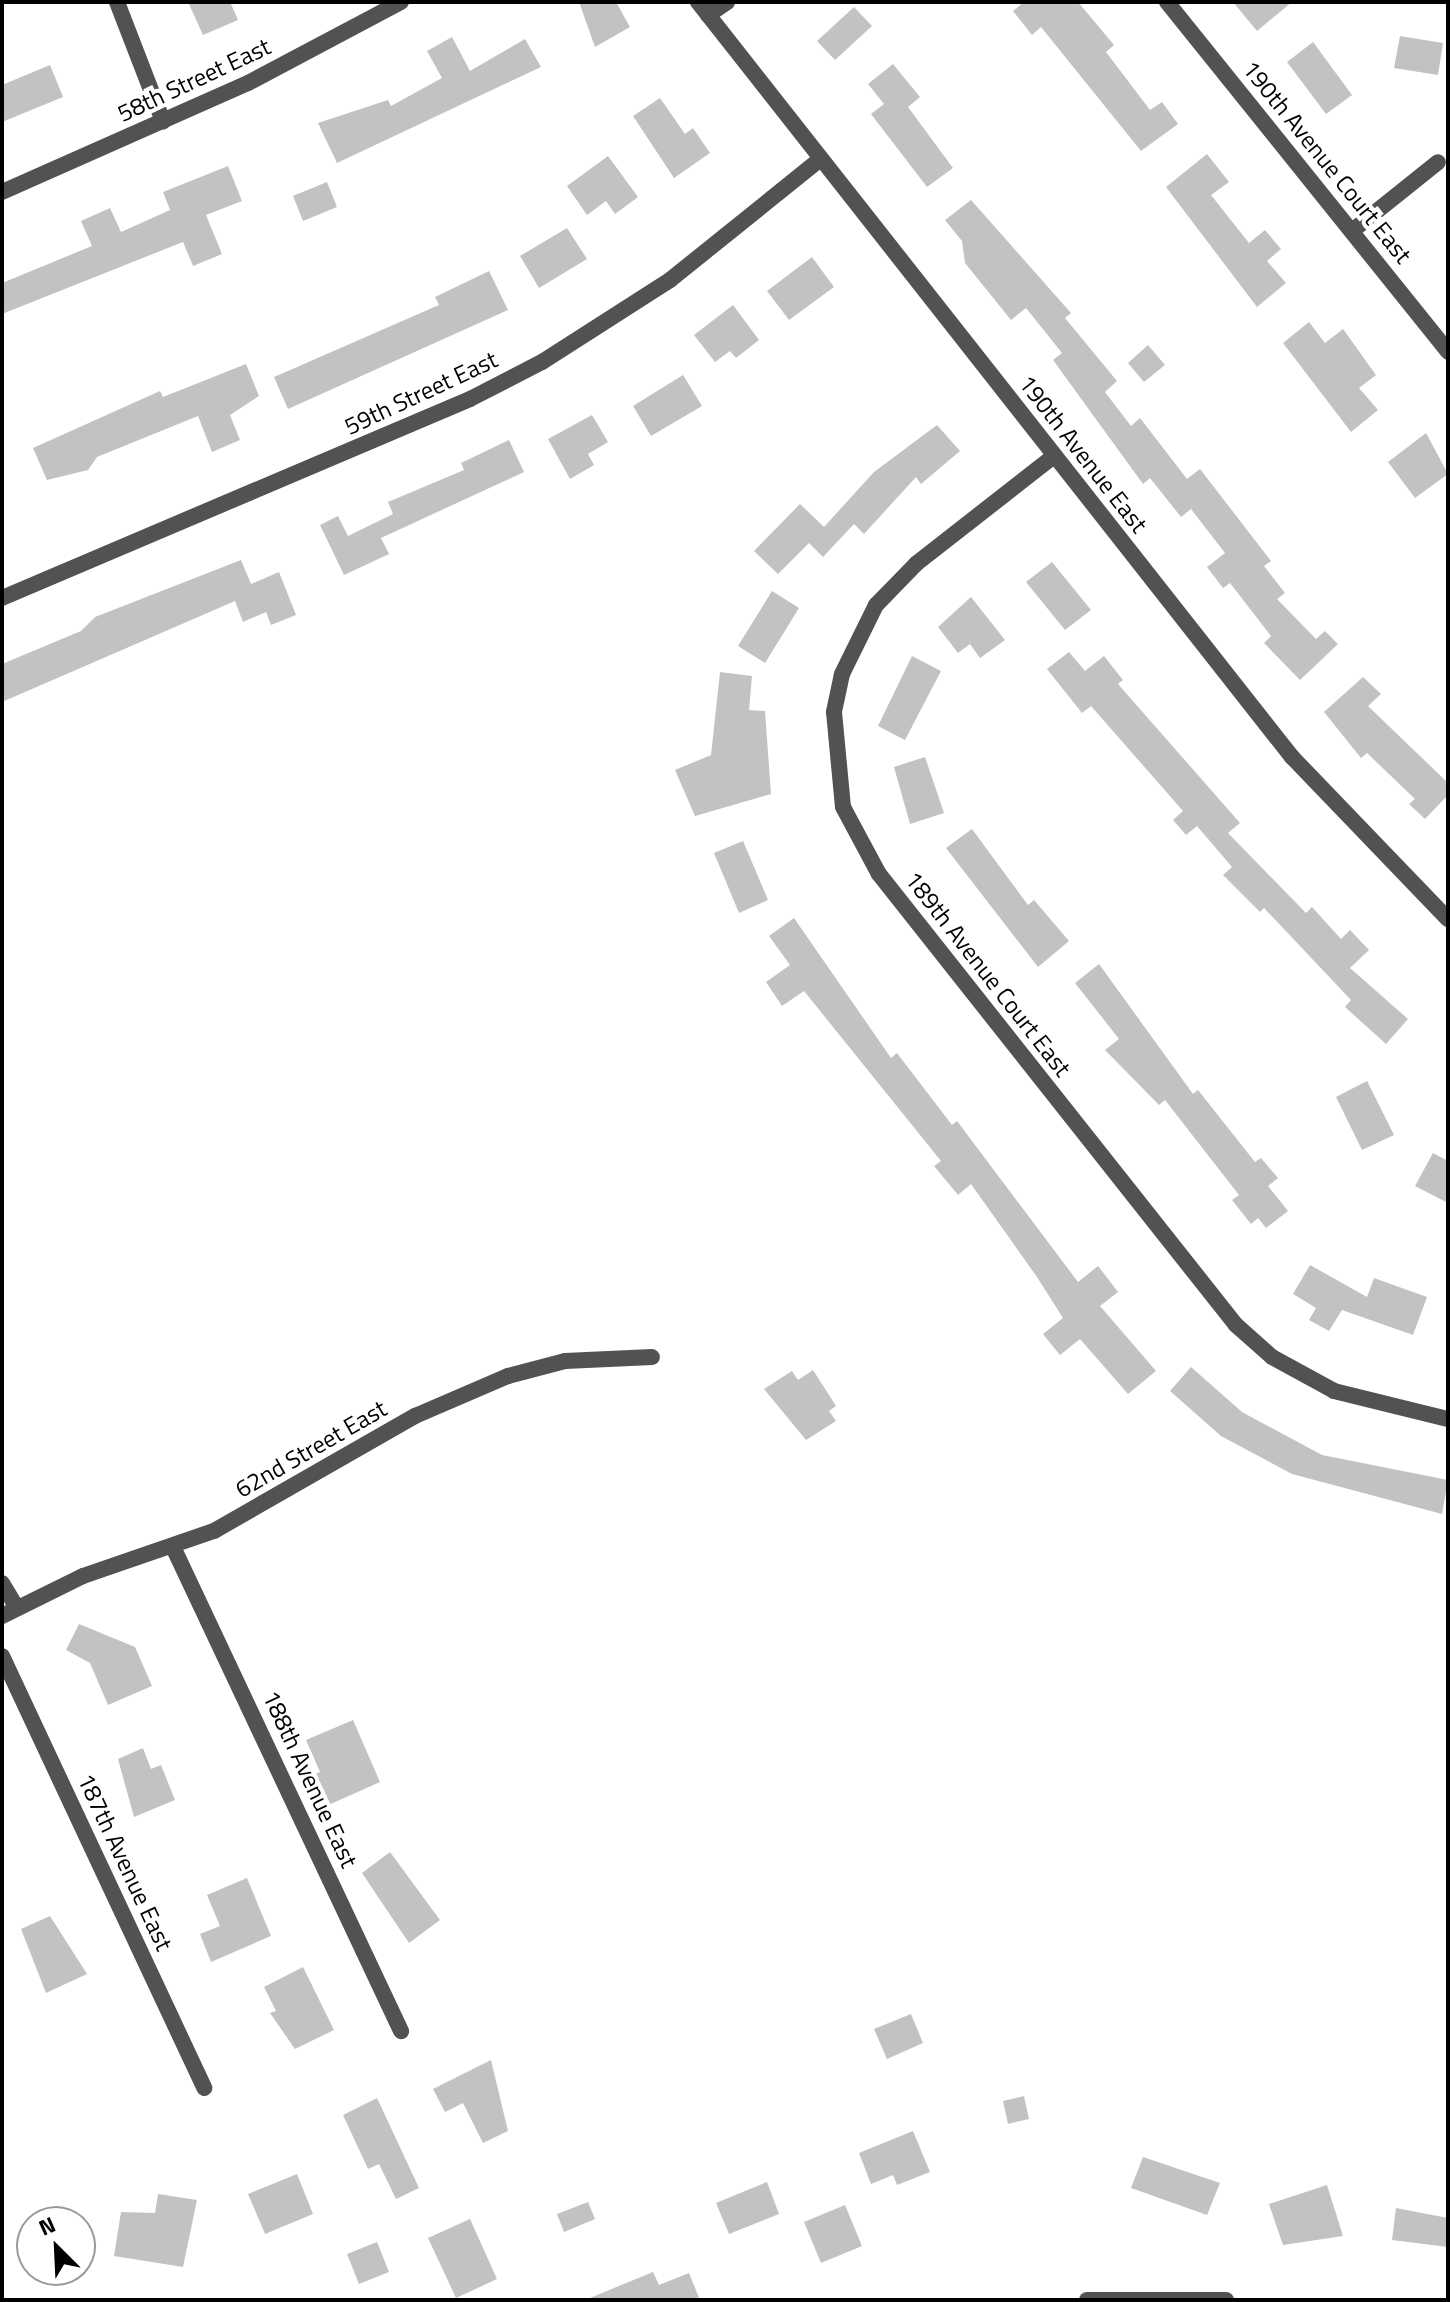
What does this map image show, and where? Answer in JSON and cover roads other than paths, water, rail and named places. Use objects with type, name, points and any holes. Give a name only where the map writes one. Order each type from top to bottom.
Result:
[{"type":"street","points":[[117,2],[163,121]]},
{"type":"street","name":"58th Street East","points":[[2,192],[163,121],[401,2]]},
{"type":"street","points":[[703,9],[727,2]]},
{"type":"street","name":"190th Avenue Court East","points":[[1167,2],[1448,352]]},
{"type":"street","name":"190th Avenue East","points":[[703,9],[819,160],[1325,797],[1448,919]]},
{"type":"street","name":"59th Street East","points":[[2,598],[383,438],[542,362],[670,280],[819,160]]},
{"type":"street","points":[[1352,231],[1438,162]]},
{"type":"street","name":"189th Avenue Court East","points":[[1054,456],[916,564],[869,616],[842,674],[834,712],[843,807],[879,874],[1236,1325],[1313,1382],[1448,1419]]},
{"type":"street","name":"62nd Street East","points":[[2,1616],[16,1606],[174,1549],[479,1387],[565,1361],[652,1357]]},
{"type":"street","name":"188th Avenue East","points":[[174,1549],[401,2031]]},
{"type":"street","points":[[2,1583],[16,1606]]},
{"type":"street","name":"187th Avenue East","points":[[2,1656],[204,2088]]},
{"type":"street","points":[[1087,2300],[1226,2300]]}]
